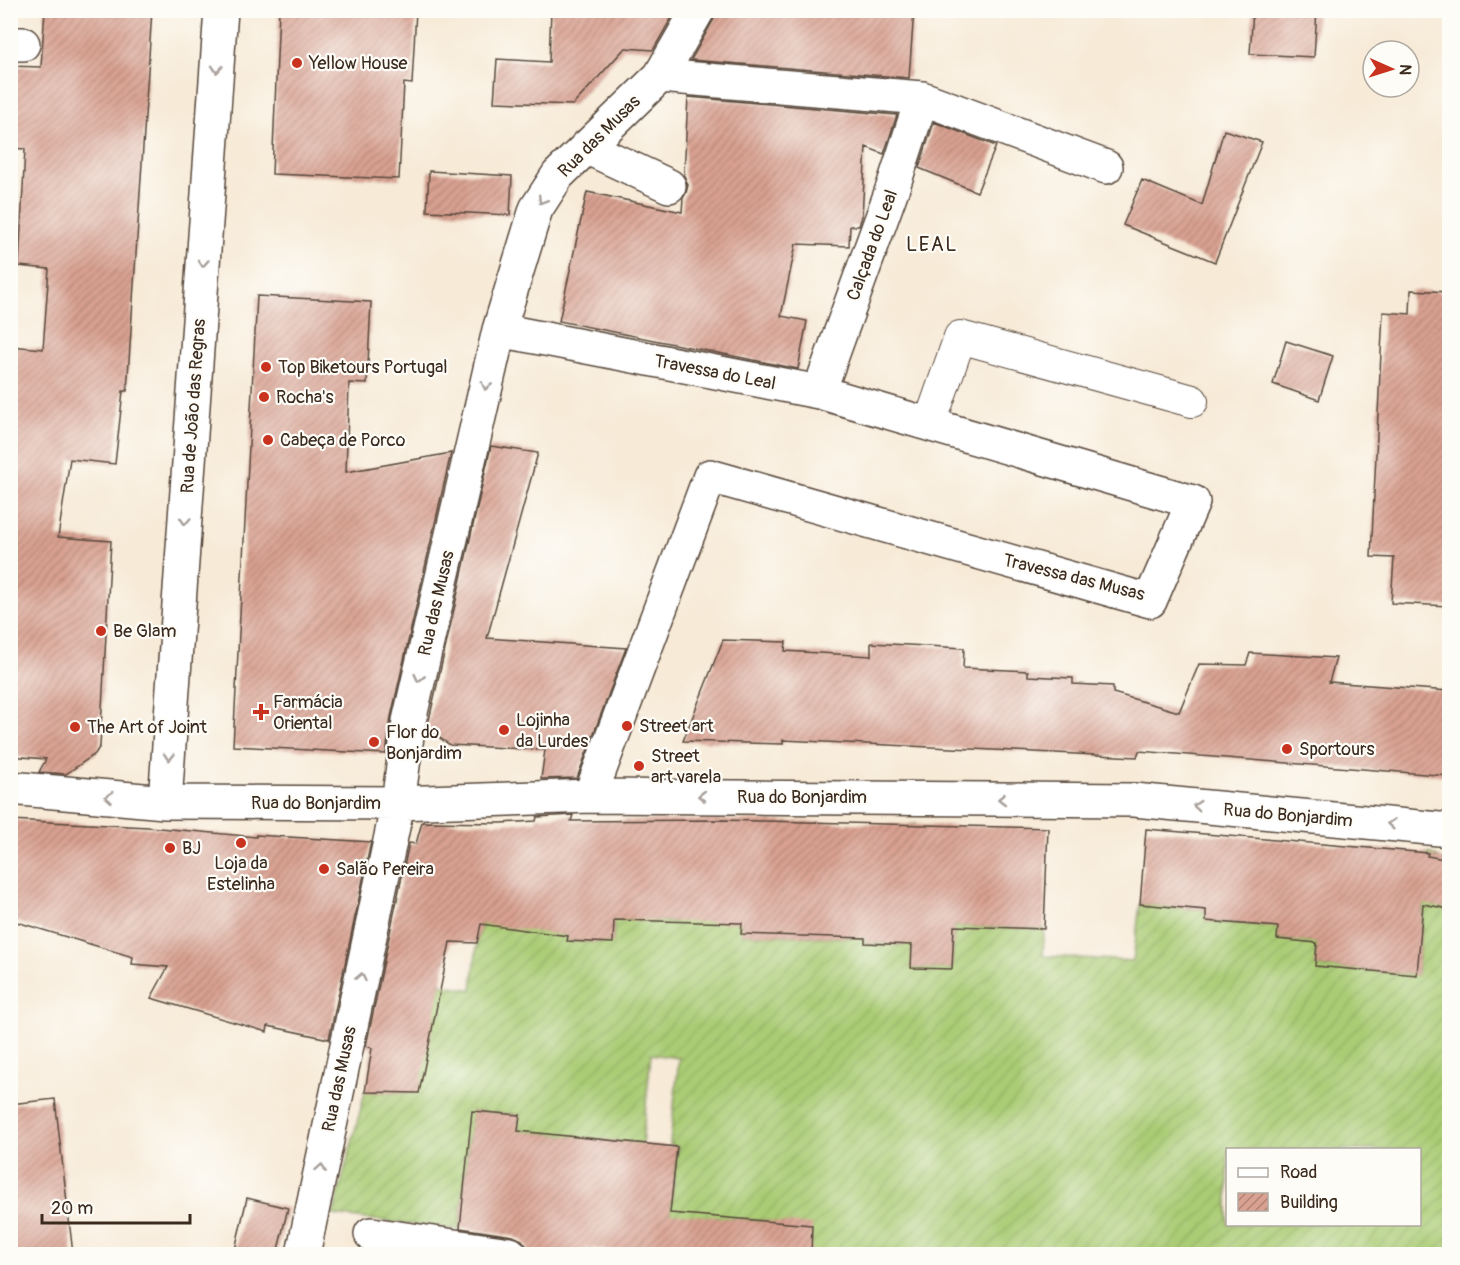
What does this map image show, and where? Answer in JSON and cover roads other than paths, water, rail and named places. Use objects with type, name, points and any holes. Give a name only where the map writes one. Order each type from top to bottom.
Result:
[{"type":"street","name":"Rua de João das Regras","points":[[165,802],[221,10]]},
{"type":"street","name":"Rua das Musas","points":[[303,1254],[398,803],[409,721],[499,330],[536,209],[558,175],[660,76],[699,10]]},
{"type":"street","points":[[660,76],[922,98],[1106,167]]},
{"type":"street","name":"Calçada do Leal","points":[[819,392],[894,184],[922,98]]},
{"type":"street","points":[[586,147],[669,186]]},
{"type":"street","name":"Travessa do Leal","points":[[499,330],[819,392],[930,423]]},
{"type":"street","points":[[930,423],[960,337],[1192,401]]},
{"type":"street","name":"Travessa das Musas","points":[[590,796],[710,476],[1150,600],[1193,502],[930,423]]},
{"type":"street","name":"Rua do Bonjardim","points":[[10,788],[165,802],[398,803],[590,796],[1134,800],[1449,830]]},
{"type":"street","points":[[371,1234],[510,1254]]},
{"type":"place","name":"Yellow House","points":[[297,63]]},
{"type":"place","name":"Top Biketours Portugal","points":[[266,367]]},
{"type":"place","name":"Rocha's","points":[[264,397]]},
{"type":"place","name":"Cabeça de Porco","points":[[268,440]]},
{"type":"place","name":"Be Glam","points":[[101,631]]},
{"type":"place","name":"Farmácia Oriental","points":[[261,712]]},
{"type":"place","name":"Street art","points":[[627,726]]},
{"type":"place","name":"The Art of Joint","points":[[75,727]]},
{"type":"place","name":"Lojinha da Lurdes","points":[[504,730]]},
{"type":"place","name":"Flor do Bonjardim","points":[[374,742]]},
{"type":"place","name":"Sportours","points":[[1287,749]]},
{"type":"place","name":"Street art varela","points":[[639,766]]},
{"type":"place","name":"Loja da Estelinha","points":[[241,843]]},
{"type":"place","name":"BJ","points":[[170,848]]},
{"type":"place","name":"Salão Pereira","points":[[324,869]]},
{"type":"district","name":"LEAL","points":[[932,244]]}]
